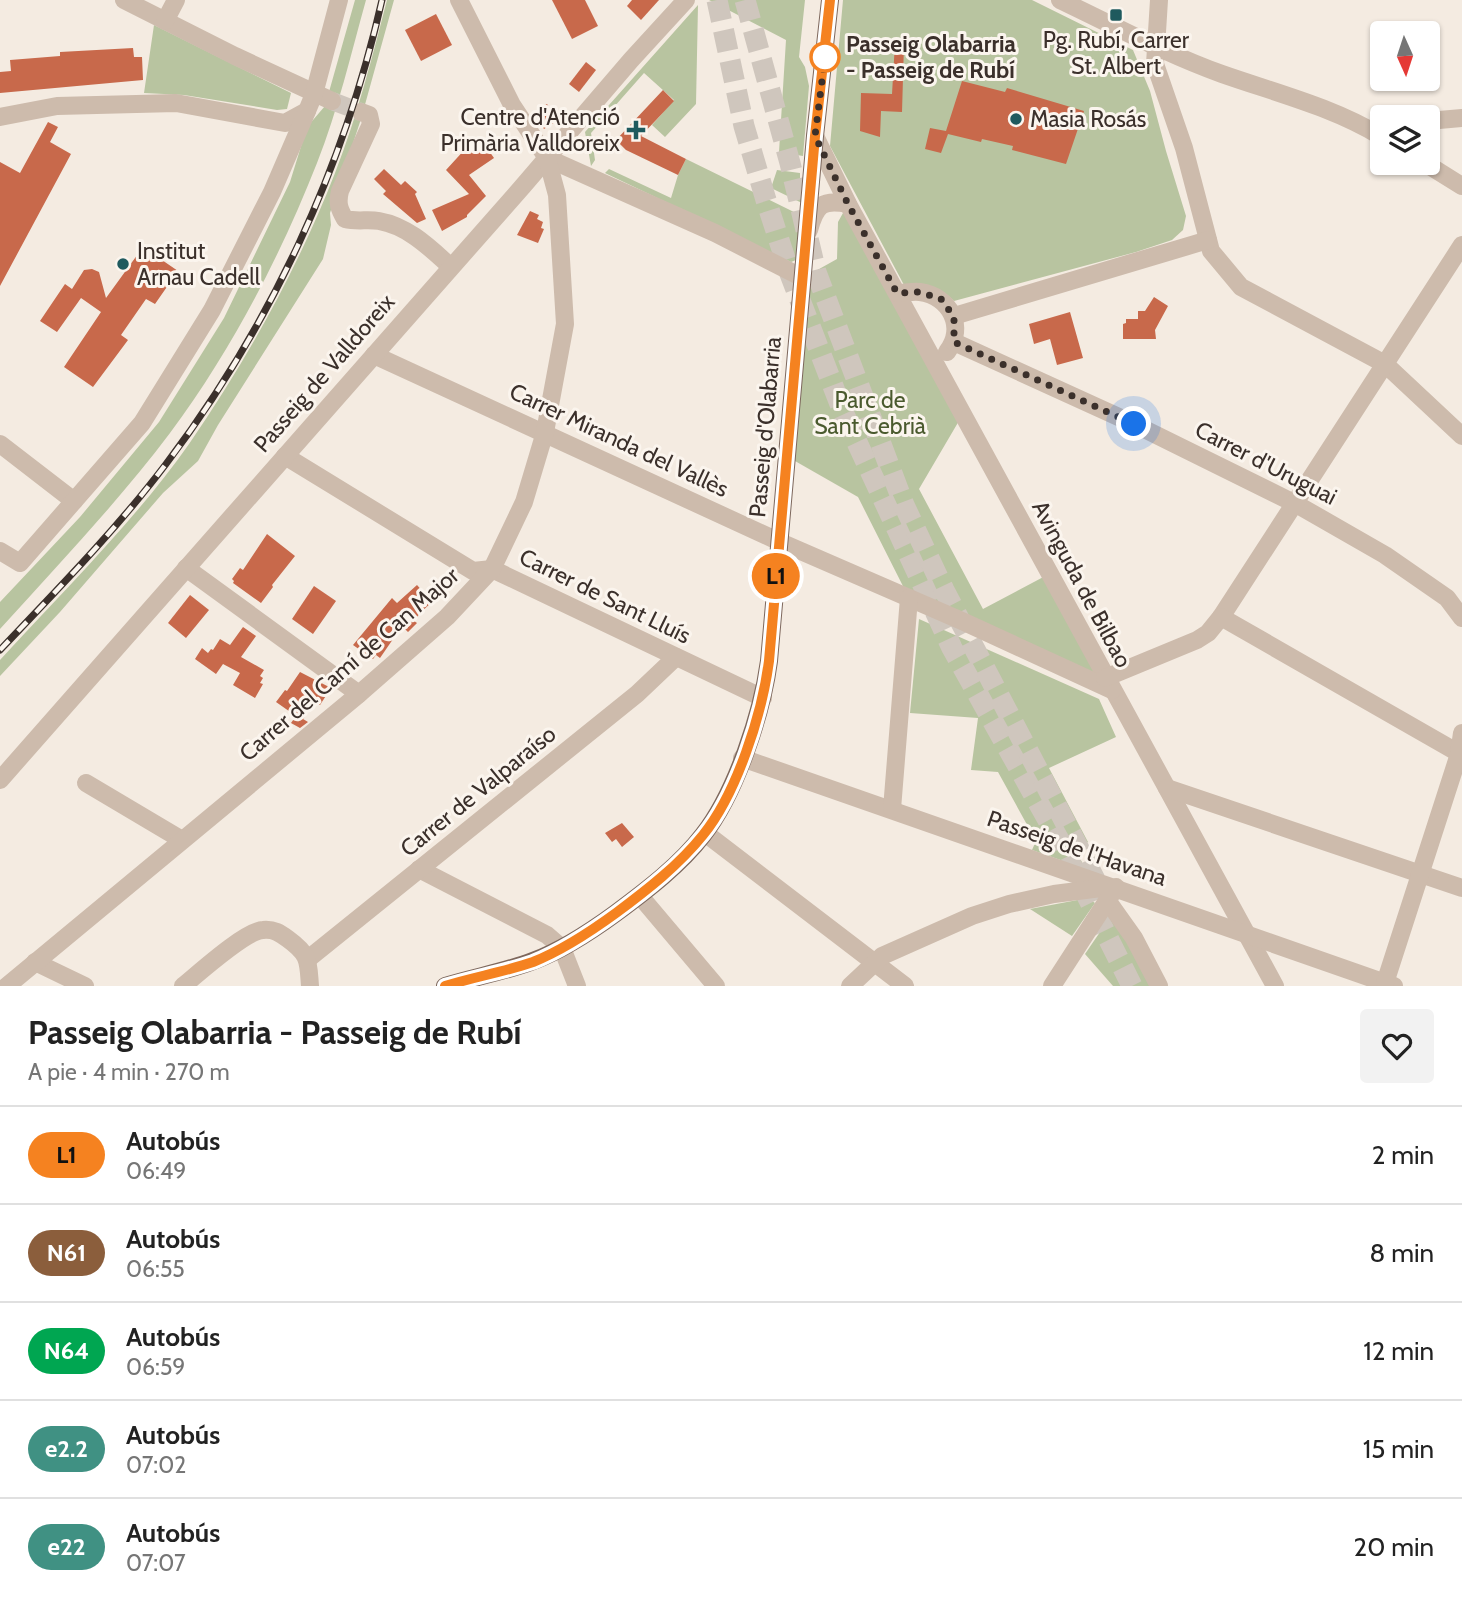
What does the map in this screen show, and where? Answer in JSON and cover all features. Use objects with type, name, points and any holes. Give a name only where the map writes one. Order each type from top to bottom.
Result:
[{"type":"main road","name":"Passeig d'Olabarria","points":[[445,986],[534,961],[594,929],[640,896],[690,851],[705,833],[726,798],[743,758],[762,698],[769,661],[815,136],[830,0]]},
{"type":"street","points":[[124,0],[165,20],[311,103]]},
{"type":"street","points":[[165,20],[176,0]]},
{"type":"street","points":[[0,551],[20,563],[142,423],[212,310],[272,192],[311,103],[339,0]]},
{"type":"street","points":[[458,0],[512,105],[547,158],[715,233],[803,278]]},
{"type":"street","name":"Passeig de Valldoreix","points":[[0,780],[686,0]]},
{"type":"street","points":[[1060,0],[1220,73],[1370,125]]},
{"type":"street","points":[[1159,0],[1155,64],[1184,148],[1211,251],[1241,287],[1385,364],[1462,436]]},
{"type":"street","points":[[0,117],[57,106],[176,103],[285,123],[311,103],[332,101]]},
{"type":"street","points":[[361,112],[369,115],[371,124],[340,191],[340,211],[345,219],[379,221],[397,227],[422,240],[450,266]]},
{"type":"street","points":[[1440,120],[1462,118]]},
{"type":"street","name":"Avinguda de Bilbao","points":[[815,136],[848,204],[1275,986]]},
{"type":"street","name":"Carrer del Camí de Can Major","points":[[7,986],[359,694],[447,617],[492,569],[524,502],[545,432],[565,324],[557,195],[547,158]]},
{"type":"street","points":[[1440,172],[1462,186]]},
{"type":"street","points":[[812,175],[848,204]]},
{"type":"street","points":[[806,238],[813,215],[823,204],[836,201],[848,204]]},
{"type":"street","points":[[954,317],[1208,240]]},
{"type":"street","points":[[1109,684],[1197,640],[1208,633],[1221,617],[1462,245]]},
{"type":"street","points":[[897,293],[920,292],[941,299],[954,317],[954,342],[946,353],[935,361]]},
{"type":"street","name":"Carrer d'Uruguai","points":[[954,342],[1158,436],[1296,504],[1395,562],[1447,598],[1462,618]]},
{"type":"street","name":"Carrer Miranda del Vallès","points":[[374,355],[779,541],[1109,684]]},
{"type":"street","points":[[0,444],[74,500]]},
{"type":"street","name":"Carrer de Sant Lluís","points":[[285,456],[473,571],[492,569],[762,698]]},
{"type":"street","points":[[186,568],[359,694]]},
{"type":"street","points":[[892,809],[909,598]]},
{"type":"street","points":[[1221,617],[1461,755]]},
{"type":"street","name":"Carrer de Valparaíso","points":[[308,959],[637,694],[676,657]]},
{"type":"street","points":[[1390,984],[1420,874],[1461,755],[1462,733]]},
{"type":"street","points":[[27,748],[43,758]]},
{"type":"street","name":"Passeig de l'Havana","points":[[743,758],[892,809],[1112,893],[1247,934],[1390,984]]},
{"type":"street","points":[[86,783],[182,840]]},
{"type":"street","points":[[1167,788],[1462,888]]},
{"type":"street","points":[[705,833],[905,986]]},
{"type":"street","points":[[419,869],[547,935],[562,948],[578,986]]},
{"type":"street","points":[[850,986],[874,962],[897,948],[972,916],[1054,894],[1112,893]]},
{"type":"street","points":[[1052,986],[1112,893]]},
{"type":"street","points":[[1112,893],[1159,986]]},
{"type":"street","points":[[640,896],[716,986]]},
{"type":"street","points":[[183,986],[246,936],[261,930],[278,931],[295,944],[308,959],[310,986]]},
{"type":"street","points":[[35,962],[85,986]]},
{"type":"green space","points":[[355,0],[366,0],[325,143],[287,233],[234,336],[192,402],[150,459],[0,629],[0,602],[80,517],[159,422],[224,318],[290,182],[307,127],[325,106]]},
{"type":"green space","points":[[387,0],[394,0],[361,119],[330,213],[331,225],[323,259],[198,461],[163,493],[60,612],[0,676],[0,660],[98,555],[168,473],[210,412],[270,313],[305,244],[343,152]]},
{"type":"green space","points":[[709,0],[805,0],[799,57],[805,67],[809,86],[803,156],[779,152],[786,40]]},
{"type":"green space","points":[[843,0],[1032,0],[1133,50],[1150,91],[1186,216],[1183,230],[1172,240],[1136,252],[954,301],[931,287],[904,285],[830,146]]},
{"type":"green space","points":[[698,5],[696,104],[665,137],[652,125],[674,100],[644,73],[591,133],[595,160],[591,166],[585,132]]},
{"type":"green space","points":[[154,25],[291,93],[287,109],[277,110],[184,95],[144,93]]},
{"type":"green space","points":[[686,159],[802,216],[796,260],[791,262],[605,173],[609,169],[671,198]]},
{"type":"green space","points":[[777,170],[800,173],[800,182],[804,183],[804,204],[771,188]]},
{"type":"green space","name":"Parc de Sant Cebrià","points":[[848,204],[963,414],[919,489],[983,609],[1049,574],[1108,683],[909,598],[858,497],[788,457],[803,278],[837,259],[838,222]]},
{"type":"green space","points":[[919,619],[1099,699],[1116,737],[1049,768],[1088,842],[1075,850],[1086,869],[1032,850],[1036,841],[998,772],[971,770],[978,718],[910,713]]},
{"type":"green space","points":[[1088,898],[1095,903],[1072,936],[1030,909]]},
{"type":"green space","points":[[1113,913],[1154,986],[1113,986],[1085,954]]},
{"type":"building","points":[[552,0],[585,0],[598,26],[572,39]]},
{"type":"building","points":[[632,0],[659,0],[641,20],[627,6]]},
{"type":"building","points":[[436,14],[452,45],[421,61],[405,30]]},
{"type":"building","points":[[895,43],[904,44],[902,112],[881,111],[880,137],[860,131],[861,93],[892,94]]},
{"type":"building","points":[[133,48],[134,57],[142,57],[143,80],[0,93],[0,72],[11,71],[10,60],[60,56],[60,52]]},
{"type":"building","points":[[586,62],[596,70],[579,92],[569,84]]},
{"type":"building","name":"Masia Rosás","points":[[962,81],[1005,92],[1007,88],[1084,111],[1066,164],[1012,150],[1013,146],[948,134],[941,153],[925,149],[930,128],[946,131]]},
{"type":"building","name":"Centre d'Atenció Primària Valldoreix","points":[[663,90],[674,101],[641,136],[686,159],[678,175],[626,150],[616,140]]},
{"type":"building","points":[[547,104],[558,120],[544,129],[534,113]]},
{"type":"building","points":[[48,122],[58,127],[50,142],[71,154],[0,286],[0,162],[20,173]]},
{"type":"building","points":[[480,138],[494,158],[469,175],[486,196],[467,217],[442,231],[432,210],[469,194],[446,170],[467,147]]},
{"type":"building","points":[[384,169],[401,185],[405,181],[417,192],[415,194],[426,219],[417,223],[383,194],[386,191],[374,179]]},
{"type":"building","points":[[530,211],[539,215],[537,219],[543,222],[541,228],[544,229],[538,243],[517,235]]},
{"type":"building","points":[[143,247],[178,271],[155,304],[146,299],[121,335],[128,340],[93,387],[64,367],[101,312],[81,298],[57,332],[40,321],[65,284],[72,289],[84,270],[99,272],[106,298]]},
{"type":"building","points":[[1154,297],[1168,306],[1155,330],[1156,339],[1123,339],[1123,324],[1126,319],[1138,319],[1138,311],[1145,311]]},
{"type":"building","points":[[1070,312],[1083,358],[1057,365],[1050,339],[1034,344],[1029,324]]},
{"type":"building","points":[[267,534],[295,556],[261,603],[233,583],[232,579],[240,568],[243,570]]},
{"type":"building","points":[[417,585],[432,602],[420,613],[414,621],[417,623],[408,632],[402,626],[380,658],[376,655],[373,659],[353,645],[392,598],[397,603]]},
{"type":"building","points":[[314,586],[336,601],[313,634],[292,619]]},
{"type":"building","points":[[190,595],[209,610],[186,638],[168,623]]},
{"type":"building","points":[[243,627],[256,636],[241,657],[264,670],[260,676],[263,678],[260,683],[263,684],[255,698],[233,685],[240,673],[223,664],[216,674],[195,659],[202,648],[208,653],[213,650],[220,639],[230,645]]},
{"type":"building","points":[[300,672],[331,688],[320,705],[314,702],[303,719],[308,722],[300,728],[291,723],[296,716],[276,702]]},
{"type":"building","points":[[622,823],[634,837],[622,847],[616,839],[612,842],[605,833]]},
{"type":"tunnel","points":[[717,0],[744,126],[766,200],[790,274],[843,412],[952,648],[1058,838],[1132,986]]},
{"type":"tunnel","points":[[745,0],[790,163],[816,272],[904,505],[944,590],[1101,891]]},
{"type":"tunnel","points":[[332,101],[361,112]]},
{"type":"railway","points":[[0,650],[86,559],[147,488],[204,412],[238,357],[299,244],[324,185],[347,124],[382,0]]},
{"type":"bus line","name":"L1","points":[[445,986],[534,961],[594,929],[640,896],[690,851],[705,833],[717,816],[743,758],[762,698],[769,661],[815,136],[830,0]]},
{"type":"place","name":"Pg. Rubí, Carrer St. Albert","points":[[1116,15]]},
{"type":"place","name":"Passeig Olabarria - Passeig de Rubí","points":[[825,57]]},
{"type":"place","name":"Masia Rosás","points":[[1016,119]]},
{"type":"place","name":"Centre d'Atenció Primària Valldoreix","points":[[636,130]]},
{"type":"place","name":"Institut Arnau Cadell","points":[[123,264]]},
{"type":"route","points":[[825,57],[815,136],[848,204],[897,293],[920,292],[941,299],[954,317],[954,342],[1134,424]]}]
